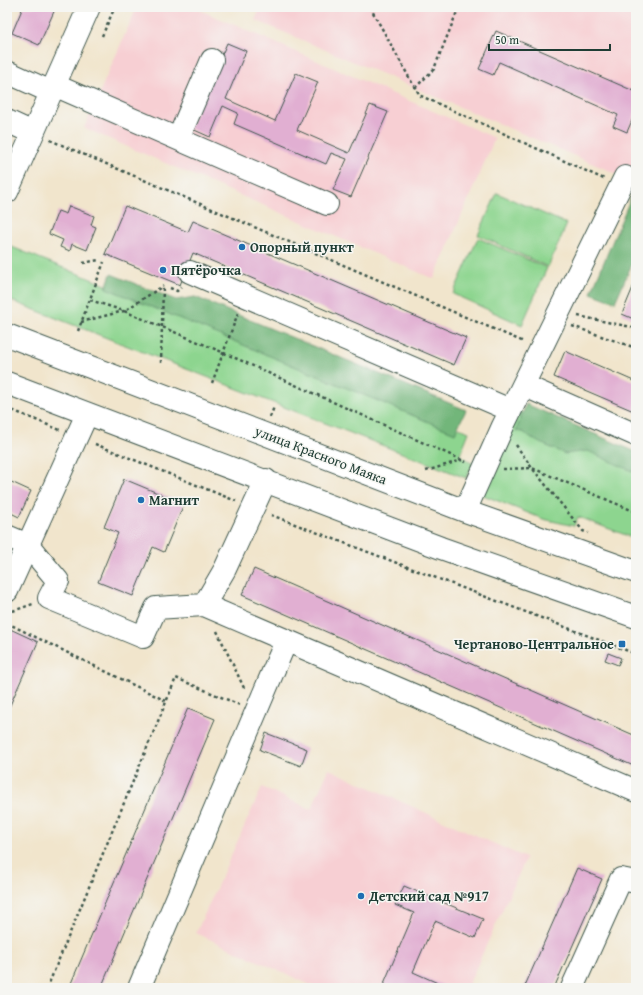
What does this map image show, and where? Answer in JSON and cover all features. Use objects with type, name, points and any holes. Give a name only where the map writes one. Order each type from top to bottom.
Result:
[{"type":"street","points":[[7,192],[89,7]]},
{"type":"street","points":[[178,139],[212,60]]},
{"type":"street","points":[[7,72],[53,88],[178,139],[327,204]]},
{"type":"street","points":[[7,121],[33,133]]},
{"type":"street","points":[[465,511],[506,418],[623,182]]},
{"type":"street","points":[[190,272],[245,296],[506,418]]},
{"type":"street","name":"улица Красного Маяка","points":[[7,335],[465,511],[636,572]]},
{"type":"street","points":[[7,383],[266,480],[441,548],[636,616]]},
{"type":"street","points":[[523,385],[636,435]]},
{"type":"street","points":[[7,591],[87,414]]},
{"type":"street","points":[[204,605],[225,569],[266,480]]},
{"type":"street","points":[[7,536],[28,545],[58,581],[49,598],[143,637],[156,608],[204,605],[636,791]]},
{"type":"street","points":[[147,986],[256,712],[286,641]]},
{"type":"street","points":[[572,988],[621,879],[636,882]]},
{"type":"path","points":[[102,36],[115,7]]},
{"type":"path","points":[[370,7],[415,88],[421,96],[623,182]]},
{"type":"path","points":[[415,88],[434,69],[459,7]]},
{"type":"path","points":[[33,133],[540,348]]},
{"type":"path","points":[[83,262],[99,260]]},
{"type":"path","points":[[78,331],[104,262]]},
{"type":"path","points":[[81,322],[124,311],[164,286],[161,363]]},
{"type":"path","points":[[170,288],[177,291]]},
{"type":"path","points":[[212,383],[222,352],[245,296]]},
{"type":"path","points":[[90,300],[124,311],[222,352],[483,470],[532,468],[636,512]]},
{"type":"path","points":[[556,316],[636,328]]},
{"type":"path","points":[[556,316],[636,348]]},
{"type":"path","points":[[7,408],[252,508],[636,654]]},
{"type":"path","points":[[506,418],[532,468],[583,531]]},
{"type":"path","points":[[426,471],[462,460]]},
{"type":"path","points":[[7,613],[49,598]]},
{"type":"path","points":[[204,605],[256,712]]},
{"type":"path","points":[[7,623],[166,702]]},
{"type":"path","points":[[47,988],[176,678],[256,712]]},
{"type":"shaded area","points":[[137,7],[193,7],[495,138],[434,279],[84,128]]},
{"type":"shaded area","points":[[261,7],[636,7],[636,182],[255,20]]},
{"type":"shaded area","name":"Детский сад №917","points":[[329,769],[526,858],[467,988],[317,988],[196,933],[262,787],[311,809]]},
{"type":"green space","points":[[636,185],[636,255],[615,302],[591,293]]},
{"type":"green space","points":[[497,193],[567,224],[548,267],[478,235]]},
{"type":"green space","points":[[478,238],[547,268],[522,325],[453,294]]},
{"type":"green space","points":[[7,245],[469,432],[460,455],[473,464],[466,478],[7,299]]},
{"type":"green space","points":[[111,274],[176,300],[195,297],[466,410],[455,433],[106,288]]},
{"type":"green space","points":[[526,404],[636,452],[636,473],[588,451],[565,454],[538,442],[523,432],[516,431]]},
{"type":"green space","points":[[516,410],[636,463],[636,539],[578,517],[574,526],[543,519],[478,493]]},
{"type":"building","points":[[23,7],[56,7],[39,45],[12,33]]},
{"type":"building","points":[[496,31],[636,92],[636,111],[627,132],[613,126],[618,115],[499,62],[493,75],[479,69]]},
{"type":"building","points":[[227,43],[246,51],[226,99],[275,121],[296,73],[318,82],[297,130],[349,153],[370,105],[388,112],[351,197],[333,190],[347,159],[331,153],[326,164],[234,124],[238,113],[223,106],[210,137],[190,128]]},
{"type":"building","points":[[69,206],[94,216],[91,225],[96,227],[87,250],[72,244],[70,251],[60,247],[63,240],[49,234],[58,211],[66,214]]},
{"type":"building","points":[[125,206],[188,232],[193,221],[466,338],[454,365],[193,253],[180,285],[105,254]]},
{"type":"building","points":[[636,280],[636,320],[622,314]]},
{"type":"building","points":[[565,351],[636,382],[636,412],[554,377]]},
{"type":"building","points":[[124,479],[184,504],[164,552],[153,547],[133,596],[98,582],[118,533],[104,527]]},
{"type":"building","points":[[7,480],[31,491],[19,517],[7,511]]},
{"type":"building","points":[[254,569],[636,736],[636,767],[242,595]]},
{"type":"building","points":[[8,628],[38,642],[7,712],[7,631]]},
{"type":"building","points":[[608,653],[621,658],[618,665],[605,660]]},
{"type":"building","points":[[188,708],[215,719],[101,988],[69,988]]},
{"type":"building","points":[[266,733],[307,749],[301,766],[260,750]]},
{"type":"building","points":[[577,868],[602,879],[554,988],[524,988]]},
{"type":"building","points":[[404,886],[483,919],[475,938],[435,921],[413,972],[449,988],[382,988],[414,913],[395,905]]},
{"type":"place","name":"Опорный пункт","points":[[242,247]]},
{"type":"place","name":"Пятёрочка","points":[[163,270]]},
{"type":"place","name":"Магнит","points":[[141,500]]},
{"type":"place","name":"Чертаново-Центральное","points":[[622,644]]},
{"type":"place","name":"Детский сад №917","points":[[361,896]]}]
